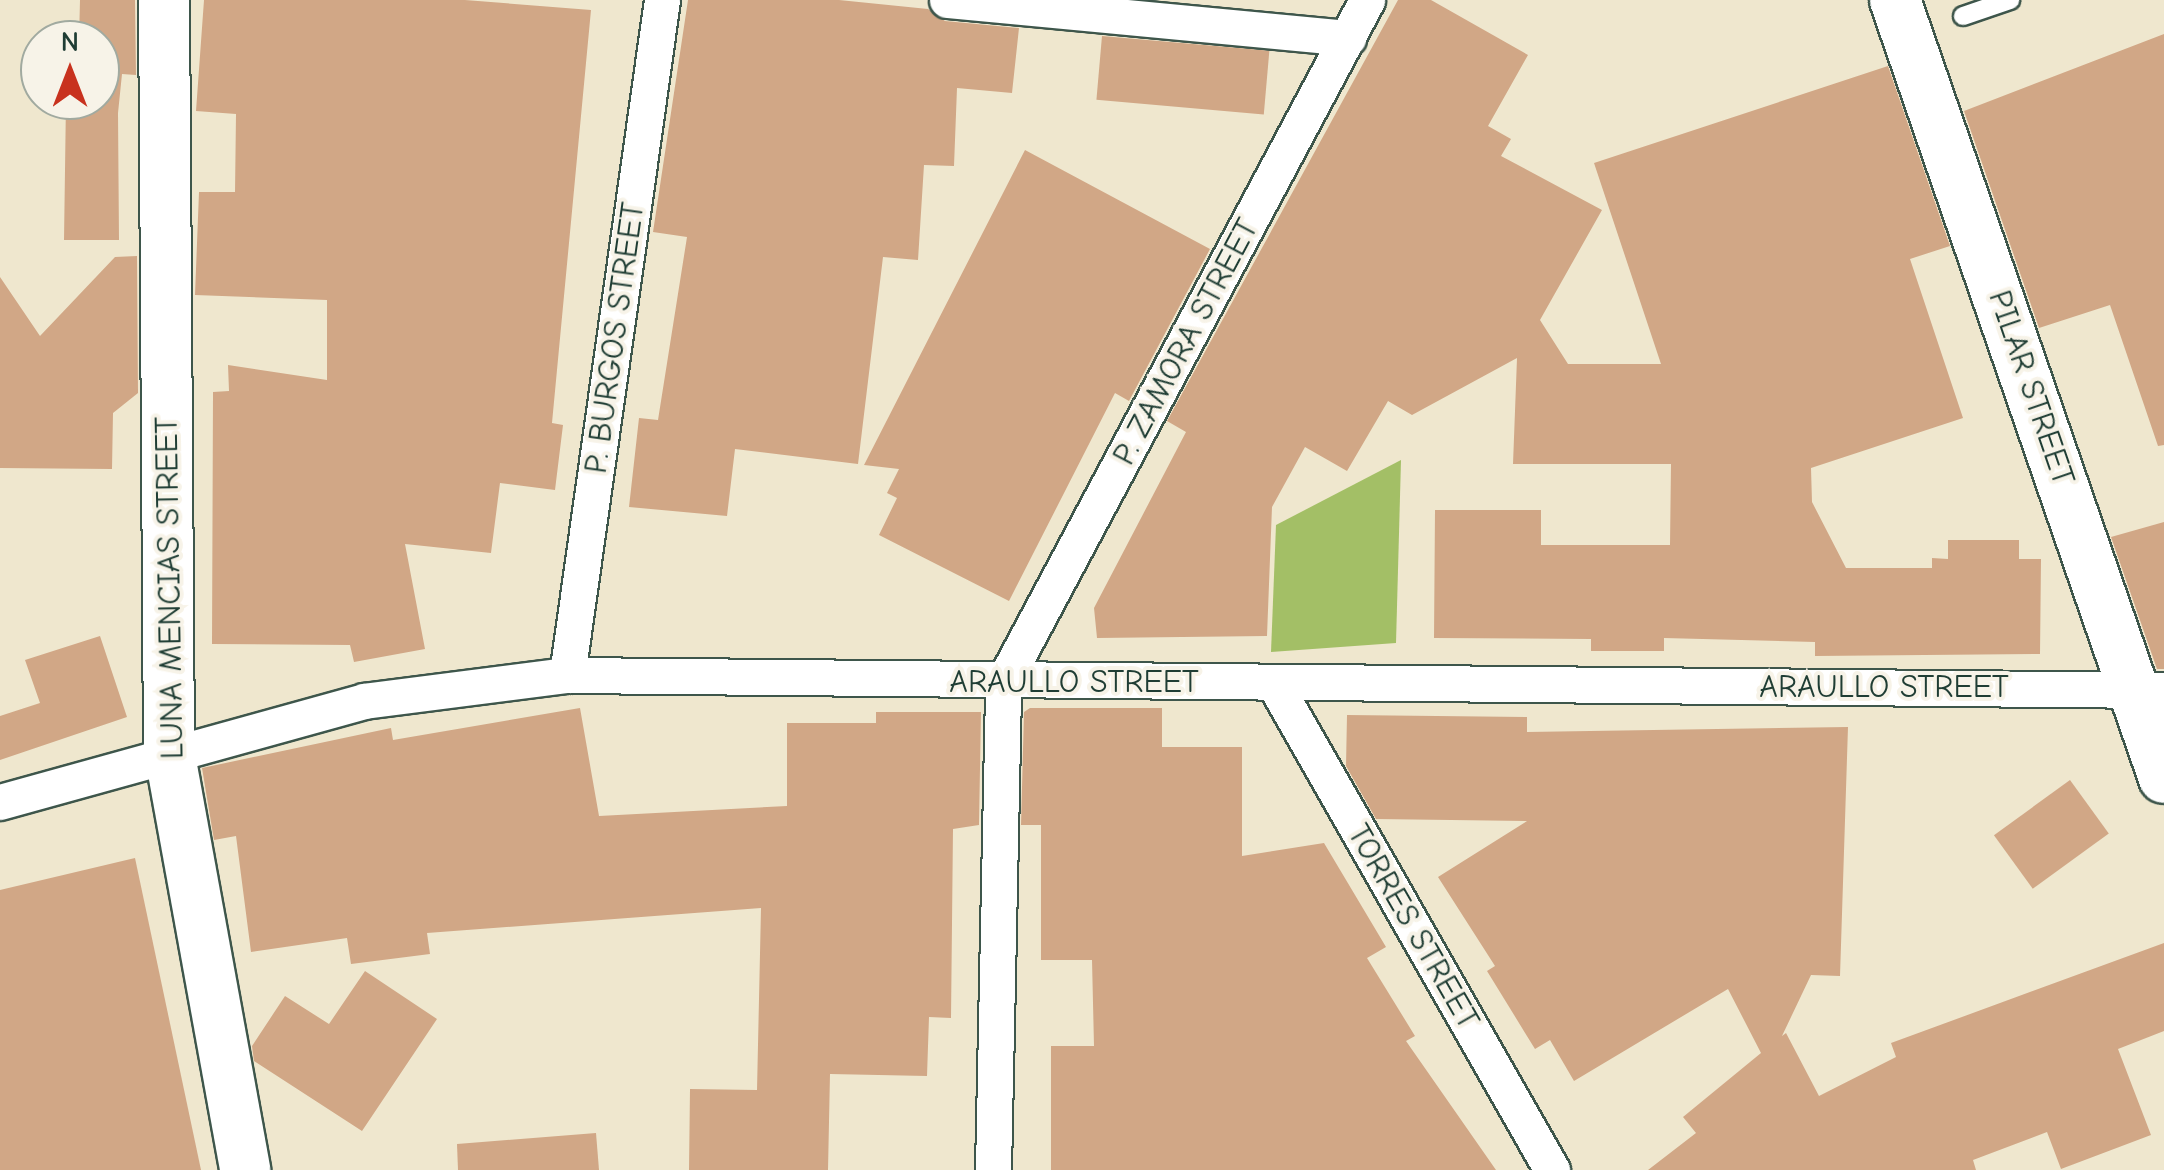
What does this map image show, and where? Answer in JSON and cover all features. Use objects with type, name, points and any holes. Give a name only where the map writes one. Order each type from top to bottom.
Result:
[{"type":"main road","name":"LUNA MENCIAS STREET","points":[[164,0],[169,750],[245,1170]]},
{"type":"main road","name":"PILAR STREET","points":[[1895,0],[2148,689],[2164,778]]},
{"type":"street","name":"P. BURGOS STREET","points":[[567,675],[662,0]]},
{"type":"street","points":[[947,0],[1047,14],[1348,38]]},
{"type":"street","name":"P. ZAMORA STREET","points":[[1003,683],[1367,0]]},
{"type":"street","name":"ARAULLO STREET","points":[[0,802],[169,750],[364,701],[567,675],[1003,683],[2148,689]]},
{"type":"street","points":[[993,1170],[1003,683]]},
{"type":"street","name":"TORRES STREET","points":[[1274,683],[1552,1170]]},
{"type":"lane","points":[[1964,16],[2010,0]]},
{"type":"green space","points":[[1401,460],[1396,643],[1271,652],[1276,525]]},
{"type":"building","points":[[80,0],[135,0],[136,75],[122,74],[120,94],[120,20],[80,20]]},
{"type":"building","points":[[204,0],[465,0],[591,10],[552,423],[563,425],[555,490],[500,483],[491,553],[405,544],[425,649],[354,662],[350,645],[212,644],[213,392],[229,391],[228,365],[327,380],[327,300],[195,295],[199,192],[235,192],[236,114],[196,111]]},
{"type":"building","points":[[688,0],[839,0],[928,9],[945,21],[1019,28],[1012,93],[957,88],[954,166],[924,165],[918,260],[883,257],[858,464],[735,449],[727,516],[629,507],[639,418],[658,420],[687,237],[653,232]]},
{"type":"building","points":[[1398,0],[1431,0],[1528,55],[1488,126],[1511,139],[1501,156],[1602,210],[1540,320],[1568,364],[1661,364],[1594,163],[1888,66],[1950,246],[1910,259],[1963,418],[1811,468],[1812,502],[1846,568],[1932,568],[1932,558],[1948,559],[1948,540],[2019,540],[2019,559],[2041,559],[2040,654],[1815,656],[1815,642],[1664,638],[1664,651],[1591,651],[1591,639],[1434,638],[1435,510],[1541,510],[1541,545],[1670,545],[1671,464],[1513,464],[1517,358],[1412,415],[1388,401],[1347,471],[1305,447],[1272,507],[1267,636],[1097,638],[1094,608],[1186,432],[1167,421]]},
{"type":"building","points":[[2164,34],[2164,445],[2158,446],[2110,305],[2039,328],[1964,111]]},
{"type":"building","points":[[1102,36],[1269,51],[1264,114],[1096,100]]},
{"type":"building","points":[[66,120],[118,120],[119,240],[64,240]]},
{"type":"building","points":[[1025,150],[1210,249],[1129,401],[1115,393],[1009,601],[879,535],[897,498],[887,493],[899,469],[864,465]]},
{"type":"building","points":[[137,256],[138,393],[113,413],[112,469],[0,468],[0,277],[40,336],[115,257]]},
{"type":"building","points":[[2164,522],[2164,669],[2157,669],[2111,537]]},
{"type":"building","points":[[100,636],[127,717],[0,760],[0,716],[40,703],[25,660]]},
{"type":"building","points":[[580,708],[599,816],[787,806],[787,723],[876,723],[876,712],[981,712],[979,825],[953,829],[951,1018],[929,1017],[927,1076],[830,1074],[828,1170],[689,1170],[690,1089],[757,1090],[761,908],[427,933],[430,954],[351,964],[347,938],[251,952],[236,836],[214,840],[202,768],[391,728],[393,740]]},
{"type":"building","points":[[1030,708],[1162,708],[1162,747],[1242,747],[1242,856],[1324,843],[1386,947],[1367,958],[1415,1036],[1406,1041],[1496,1170],[1051,1170],[1051,1046],[1094,1046],[1092,960],[1041,960],[1041,825],[1021,825],[1024,712]]},
{"type":"building","points":[[1347,715],[1527,717],[1527,732],[1848,727],[1840,976],[1811,975],[1782,1036],[1786,1033],[1819,1096],[1896,1057],[1891,1043],[2164,943],[2164,1031],[2118,1049],[2151,1135],[2061,1169],[2047,1132],[1973,1160],[1976,1170],[1648,1170],[1696,1133],[1683,1117],[1761,1053],[1728,989],[1574,1081],[1550,1040],[1535,1049],[1487,971],[1495,966],[1438,877],[1527,821],[1376,819],[1346,766]]},
{"type":"building","points":[[2070,780],[2109,833],[2033,889],[1994,835]]},
{"type":"building","points":[[135,858],[201,1170],[0,1170],[0,890]]},
{"type":"building","points":[[365,971],[437,1019],[362,1131],[254,1061],[252,1046],[285,996],[329,1024]]},
{"type":"building","points":[[596,1133],[599,1170],[458,1170],[457,1144]]}]
